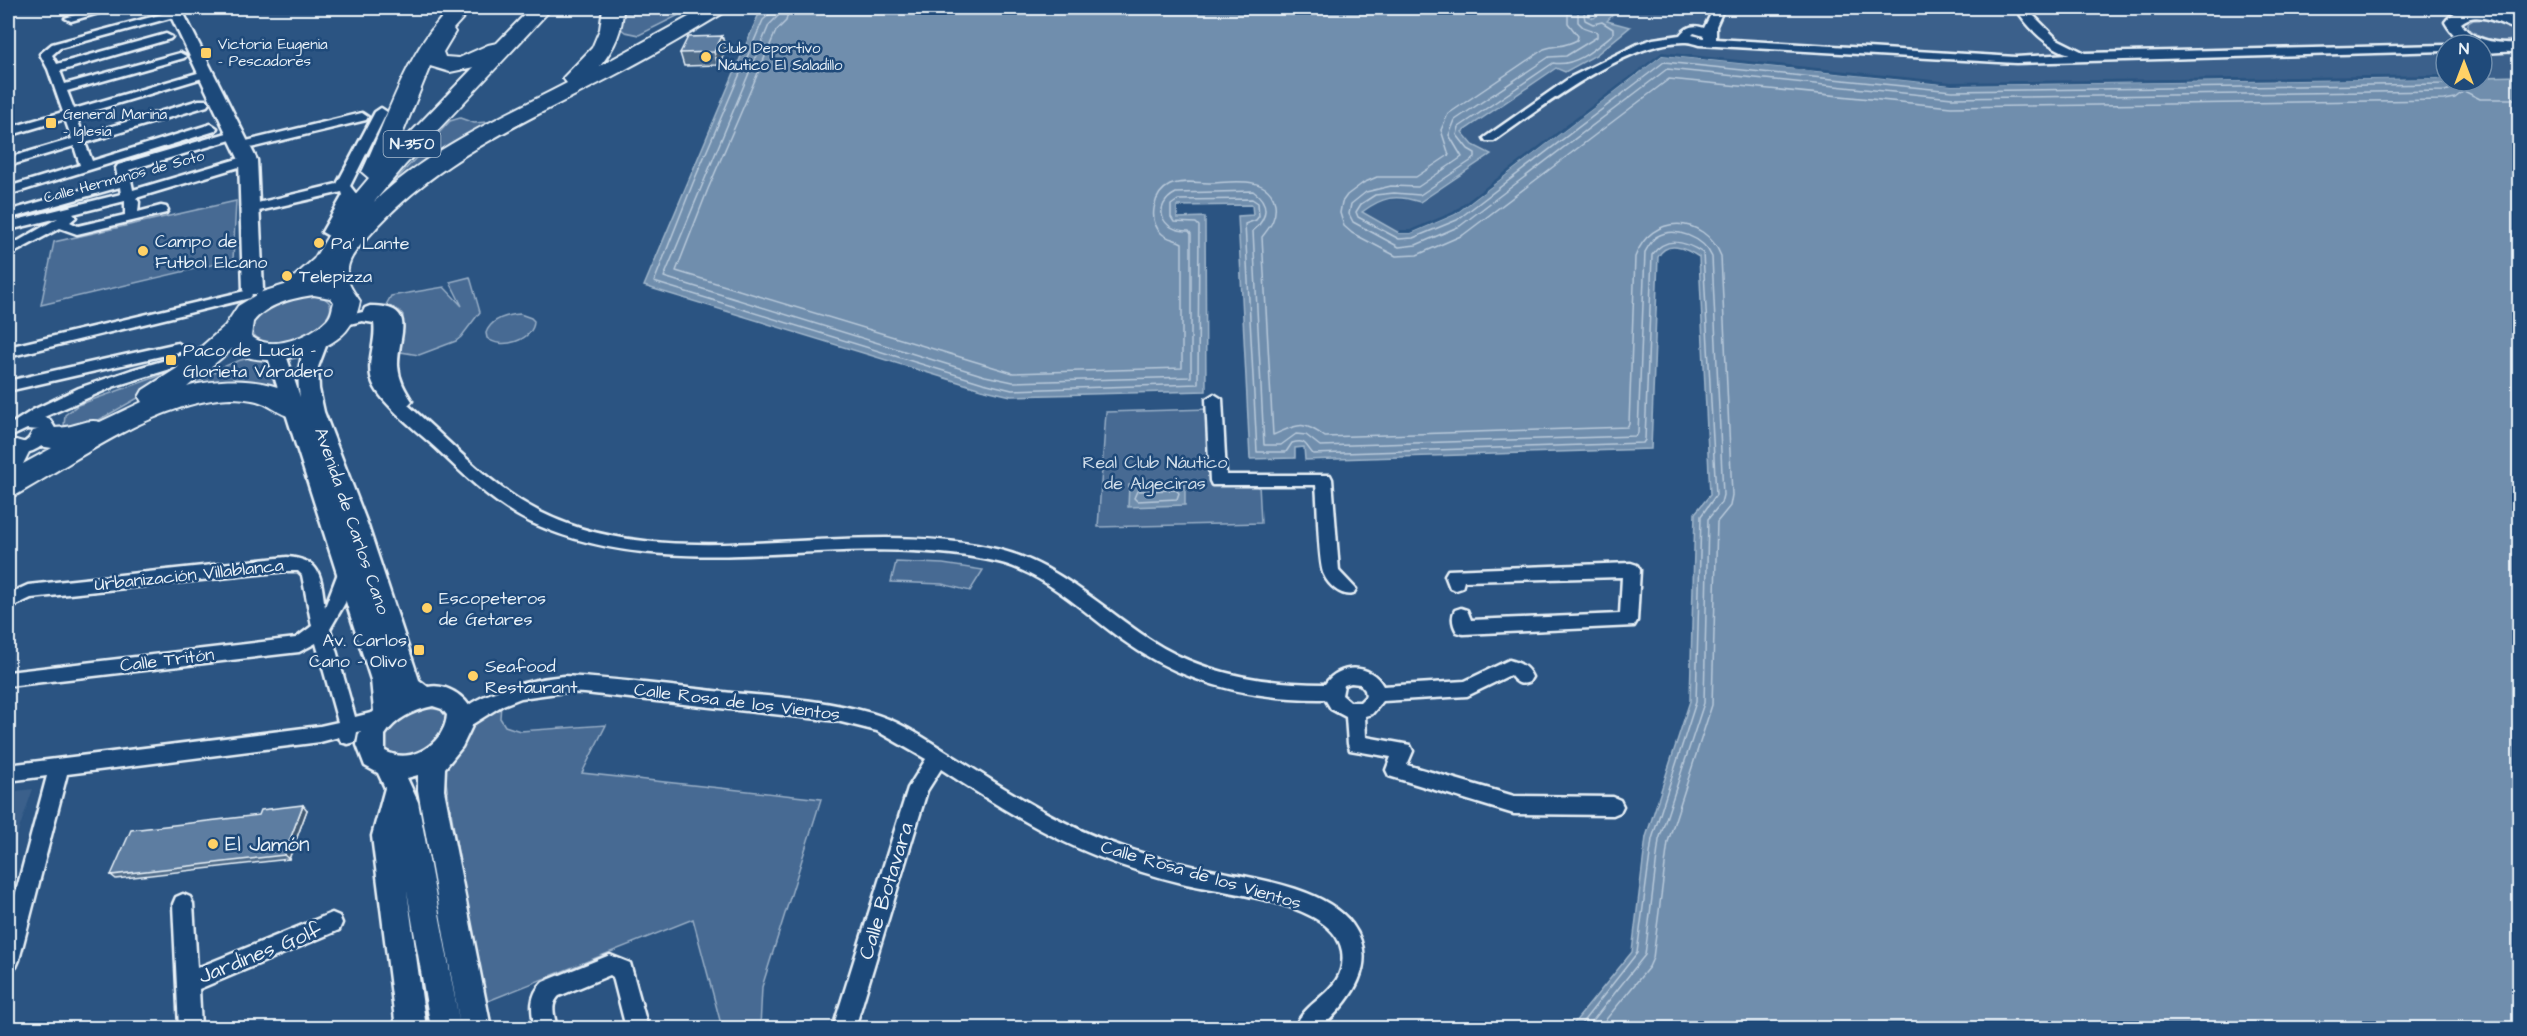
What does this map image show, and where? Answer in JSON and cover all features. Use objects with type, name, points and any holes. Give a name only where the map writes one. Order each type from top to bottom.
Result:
[{"type":"highway","points":[[360,203],[430,45],[447,20],[462,8]]},
{"type":"highway","points":[[470,8],[454,21],[437,44],[433,56],[439,62],[462,64],[482,58],[499,46],[540,8]]},
{"type":"highway","name":"N-350","points":[[287,292],[324,264],[360,203],[397,160],[540,8]]},
{"type":"highway","name":"N-350","points":[[342,306],[333,276],[341,253],[375,192],[399,163],[547,8]]},
{"type":"highway","points":[[611,17],[611,32],[619,37],[645,39],[677,29],[713,8]]},
{"type":"highway","points":[[495,62],[489,74],[464,104],[473,116],[489,118],[511,112],[645,39],[696,15],[718,8]]},
{"type":"highway","points":[[341,253],[388,198],[428,167],[450,153],[652,47],[696,15],[722,8]]},
{"type":"highway","points":[[565,84],[595,60],[605,44],[611,17]]},
{"type":"highway","name":"N-350","points":[[131,416],[214,351],[245,307],[287,292],[314,287],[342,306]]},
{"type":"highway","name":"N-350","points":[[8,486],[216,368],[266,350],[298,347],[319,338],[342,306]]},
{"type":"highway","points":[[245,307],[241,343],[266,350]]},
{"type":"highway","points":[[15,440],[84,434],[190,395],[224,389],[260,392],[293,410]]},
{"type":"street","points":[[71,18],[111,8]]},
{"type":"street","points":[[2021,8],[2042,34],[2064,49],[2101,56]]},
{"type":"street","points":[[2475,8],[2519,26]]},
{"type":"street","points":[[8,352],[245,307],[250,209],[243,146],[205,74],[176,10],[57,46],[46,54],[54,69],[87,166]]},
{"type":"street","points":[[1688,34],[1717,11]]},
{"type":"street","points":[[1708,37],[1717,11]]},
{"type":"street","points":[[2460,33],[2456,28],[2453,13],[2497,17]]},
{"type":"street","points":[[1490,138],[1575,79],[1642,46],[1688,34],[1738,44],[1978,60],[2434,50]]},
{"type":"street","points":[[2042,34],[2041,36],[2050,47],[2072,57]]},
{"type":"street","points":[[54,69],[166,37]]},
{"type":"street","points":[[2494,46],[2518,48]]},
{"type":"street","points":[[2022,60],[2049,56],[2050,47]]},
{"type":"street","points":[[2494,49],[2518,48]]},
{"type":"street","points":[[61,89],[180,56]]},
{"type":"street","points":[[8,132],[205,74]]},
{"type":"street","points":[[8,162],[203,103]]},
{"type":"street","points":[[342,188],[381,112]]},
{"type":"street","points":[[131,217],[132,202],[128,196],[122,168],[243,146],[362,117]]},
{"type":"street","points":[[8,191],[212,128]]},
{"type":"street","name":"Calle Hermanos de Soto","points":[[8,221],[128,196],[243,146]]},
{"type":"street","points":[[91,204],[10,251],[8,221],[125,181]]},
{"type":"street","points":[[250,209],[342,188],[348,190],[350,195],[329,232]]},
{"type":"street","points":[[61,223],[77,230],[161,210]]},
{"type":"street","points":[[342,306],[362,316],[381,319],[376,362],[378,382],[385,393],[472,474],[510,502],[535,517],[565,530],[597,539],[650,548],[696,551],[902,544],[963,548],[1001,556],[1031,568],[1059,584],[1152,650],[1204,675],[1244,685],[1282,690],[1333,691]]},
{"type":"street","name":"Avenida de Carlos Cano","points":[[319,338],[308,367],[309,389],[314,412],[357,526],[408,686],[423,697]]},
{"type":"street","points":[[8,386],[178,348]]},
{"type":"street","name":"Avenida de Carlos Cano","points":[[266,350],[293,410],[347,566],[384,686],[387,707],[384,717]]},
{"type":"street","points":[[15,440],[48,408],[159,367],[214,351]]},
{"type":"street","points":[[1214,399],[1218,481],[1324,479],[1331,573],[1347,589]]},
{"type":"street","name":"Urbanización Villablanca","points":[[8,602],[28,592],[295,563],[302,565],[310,572],[321,629],[355,735]]},
{"type":"street","points":[[321,629],[343,590],[347,566]]},
{"type":"street","points":[[1456,583],[1454,575],[1631,570],[1628,621],[1463,627],[1461,615]]},
{"type":"street","name":"Calle Tritón","points":[[8,679],[299,645],[314,638],[321,629]]},
{"type":"street","points":[[1375,694],[1467,688],[1509,667],[1515,669],[1523,677]]},
{"type":"street","points":[[1358,675],[1370,682],[1375,694],[1375,699],[1367,708],[1355,711],[1336,704],[1332,688],[1339,679],[1358,675]]},
{"type":"street","name":"Calle Rosa de los Vientos","points":[[458,715],[474,712],[502,696],[537,686],[564,684],[827,711],[874,722],[905,734],[1023,811],[1094,845],[1170,871],[1286,897],[1316,908],[1332,918],[1345,932],[1353,949],[1355,966],[1336,999],[1306,1029]]},
{"type":"street","points":[[8,773],[320,734],[355,735],[376,727],[384,717],[402,705],[423,697],[442,698],[458,715],[455,736],[440,752],[432,767],[431,790],[476,1029]]},
{"type":"street","points":[[1355,711],[1357,744],[1403,751],[1396,770],[1514,805],[1613,806]]},
{"type":"street","points":[[355,735],[393,777],[405,802],[446,1029]]},
{"type":"street","points":[[411,1029],[386,836],[393,777],[408,766],[420,763],[440,752]]},
{"type":"street","name":"Calle Botavara","points":[[844,1029],[918,788],[938,757]]},
{"type":"street","points":[[8,960],[59,767]]},
{"type":"street","name":"Jardines Golf","points":[[183,904],[190,1029]]},
{"type":"street","name":"Jardines Golf","points":[[187,983],[332,923]]},
{"type":"street","points":[[546,1029],[542,1005],[545,995],[551,989],[610,965],[622,970],[637,1029]]},
{"type":"shaded area","points":[[1619,8],[2519,8],[2519,76],[2494,77],[2494,33],[2434,33],[2434,78],[1952,85],[1455,214],[1411,233],[1399,233],[1361,212],[1380,199],[1413,200],[1490,154],[1473,145],[1462,132],[1556,68],[1629,28],[1607,21]]},
{"type":"shaded area","points":[[33,789],[17,835],[15,855],[8,878],[8,792]]},
{"type":"green space","points":[[662,6],[693,8],[639,35],[625,32],[619,27],[621,8],[625,13],[633,14]]},
{"type":"green space","points":[[2473,20],[2485,20],[2499,23],[2510,28],[2516,38],[2504,41],[2494,40],[2494,33],[2476,33],[2468,28],[2468,23]]},
{"type":"green space","points":[[460,118],[474,123],[500,121],[390,191],[392,184],[450,121]]},
{"type":"green space","name":"Campo de Futbol Elcano","points":[[236,201],[233,260],[41,305],[54,242]]},
{"type":"green space","points":[[470,277],[480,312],[461,337],[419,355],[401,352],[403,315],[400,311],[386,305],[391,296],[444,287],[462,306],[450,282]]},
{"type":"green space","points":[[308,295],[325,299],[331,307],[326,318],[315,328],[299,337],[282,342],[265,341],[252,333],[252,324],[263,311],[281,302]]},
{"type":"green space","points":[[520,314],[534,321],[533,328],[523,338],[515,342],[500,343],[487,338],[488,328],[495,321]]},
{"type":"green space","points":[[257,357],[271,366],[278,392],[180,394],[226,366]]},
{"type":"green space","points":[[187,366],[145,394],[90,425],[68,428],[64,426],[65,415],[78,405]]},
{"type":"green space","name":"Real Club Náutico de Algeciras","points":[[1209,409],[1210,485],[1259,484],[1261,523],[1098,527],[1106,412]]},
{"type":"green space","points":[[896,562],[943,564],[983,570],[970,591],[942,584],[891,582]]},
{"type":"green space","points":[[501,704],[500,718],[505,726],[520,731],[606,725],[582,773],[821,799],[762,987],[760,1028],[722,1028],[693,919],[483,1003],[444,770],[471,718]]},
{"type":"green space","points":[[424,708],[442,710],[448,716],[449,731],[415,759],[389,755],[384,747],[387,732],[400,719]]},
{"type":"water","points":[[770,8],[1597,8],[1588,16],[1594,18],[1606,8],[1619,8],[1607,21],[1630,27],[1596,55],[1565,72],[1556,68],[1462,132],[1473,145],[1491,154],[1420,202],[1389,198],[1362,212],[1399,233],[1411,233],[1455,214],[1662,55],[1952,85],[2434,78],[2434,93],[2494,93],[2494,77],[2519,76],[2519,1028],[1570,1028],[1632,952],[1646,837],[1690,701],[1695,513],[1710,495],[1699,257],[1677,247],[1671,247],[1658,257],[1651,449],[1305,460],[1304,447],[1295,448],[1295,458],[1250,459],[1238,216],[1253,215],[1252,205],[1177,206],[1177,218],[1205,217],[1206,391],[1011,396],[981,389],[644,286],[758,16]]},
{"type":"water","points":[[1185,484],[1185,505],[1128,507],[1129,485]]},
{"type":"pier","points":[[1662,52],[1952,82],[2434,75],[2434,78],[1952,85],[1662,55],[1455,214],[1411,233],[1399,233],[1400,230],[1410,230],[1453,212]]},
{"type":"building","points":[[722,36],[714,52],[680,53],[688,37]]},
{"type":"building","name":"El Jamón","points":[[303,805],[284,855],[111,875],[131,830],[259,815],[261,810]]},
{"type":"place","name":"Victoria Eugenia - Pescadores","points":[[206,53]]},
{"type":"place","name":"Club Deportivo Náutico El Saladillo","points":[[706,57]]},
{"type":"place","name":"General Marina - Iglesia","points":[[51,123]]},
{"type":"place","name":"Pa' Lante","points":[[319,243]]},
{"type":"place","name":"Campo de Futbol Elcano","points":[[143,251]]},
{"type":"place","name":"Telepizza","points":[[287,276]]},
{"type":"place","name":"Paco de Lucía - Glorieta Varadero","points":[[171,360]]},
{"type":"place","name":"Escopeteros de Getares","points":[[427,608]]},
{"type":"place","name":"Av. Carlos Cano - Olivo","points":[[419,650]]},
{"type":"place","name":"Seafood Restaurant","points":[[473,676]]},
{"type":"place","name":"El Jamón","points":[[213,844]]}]
